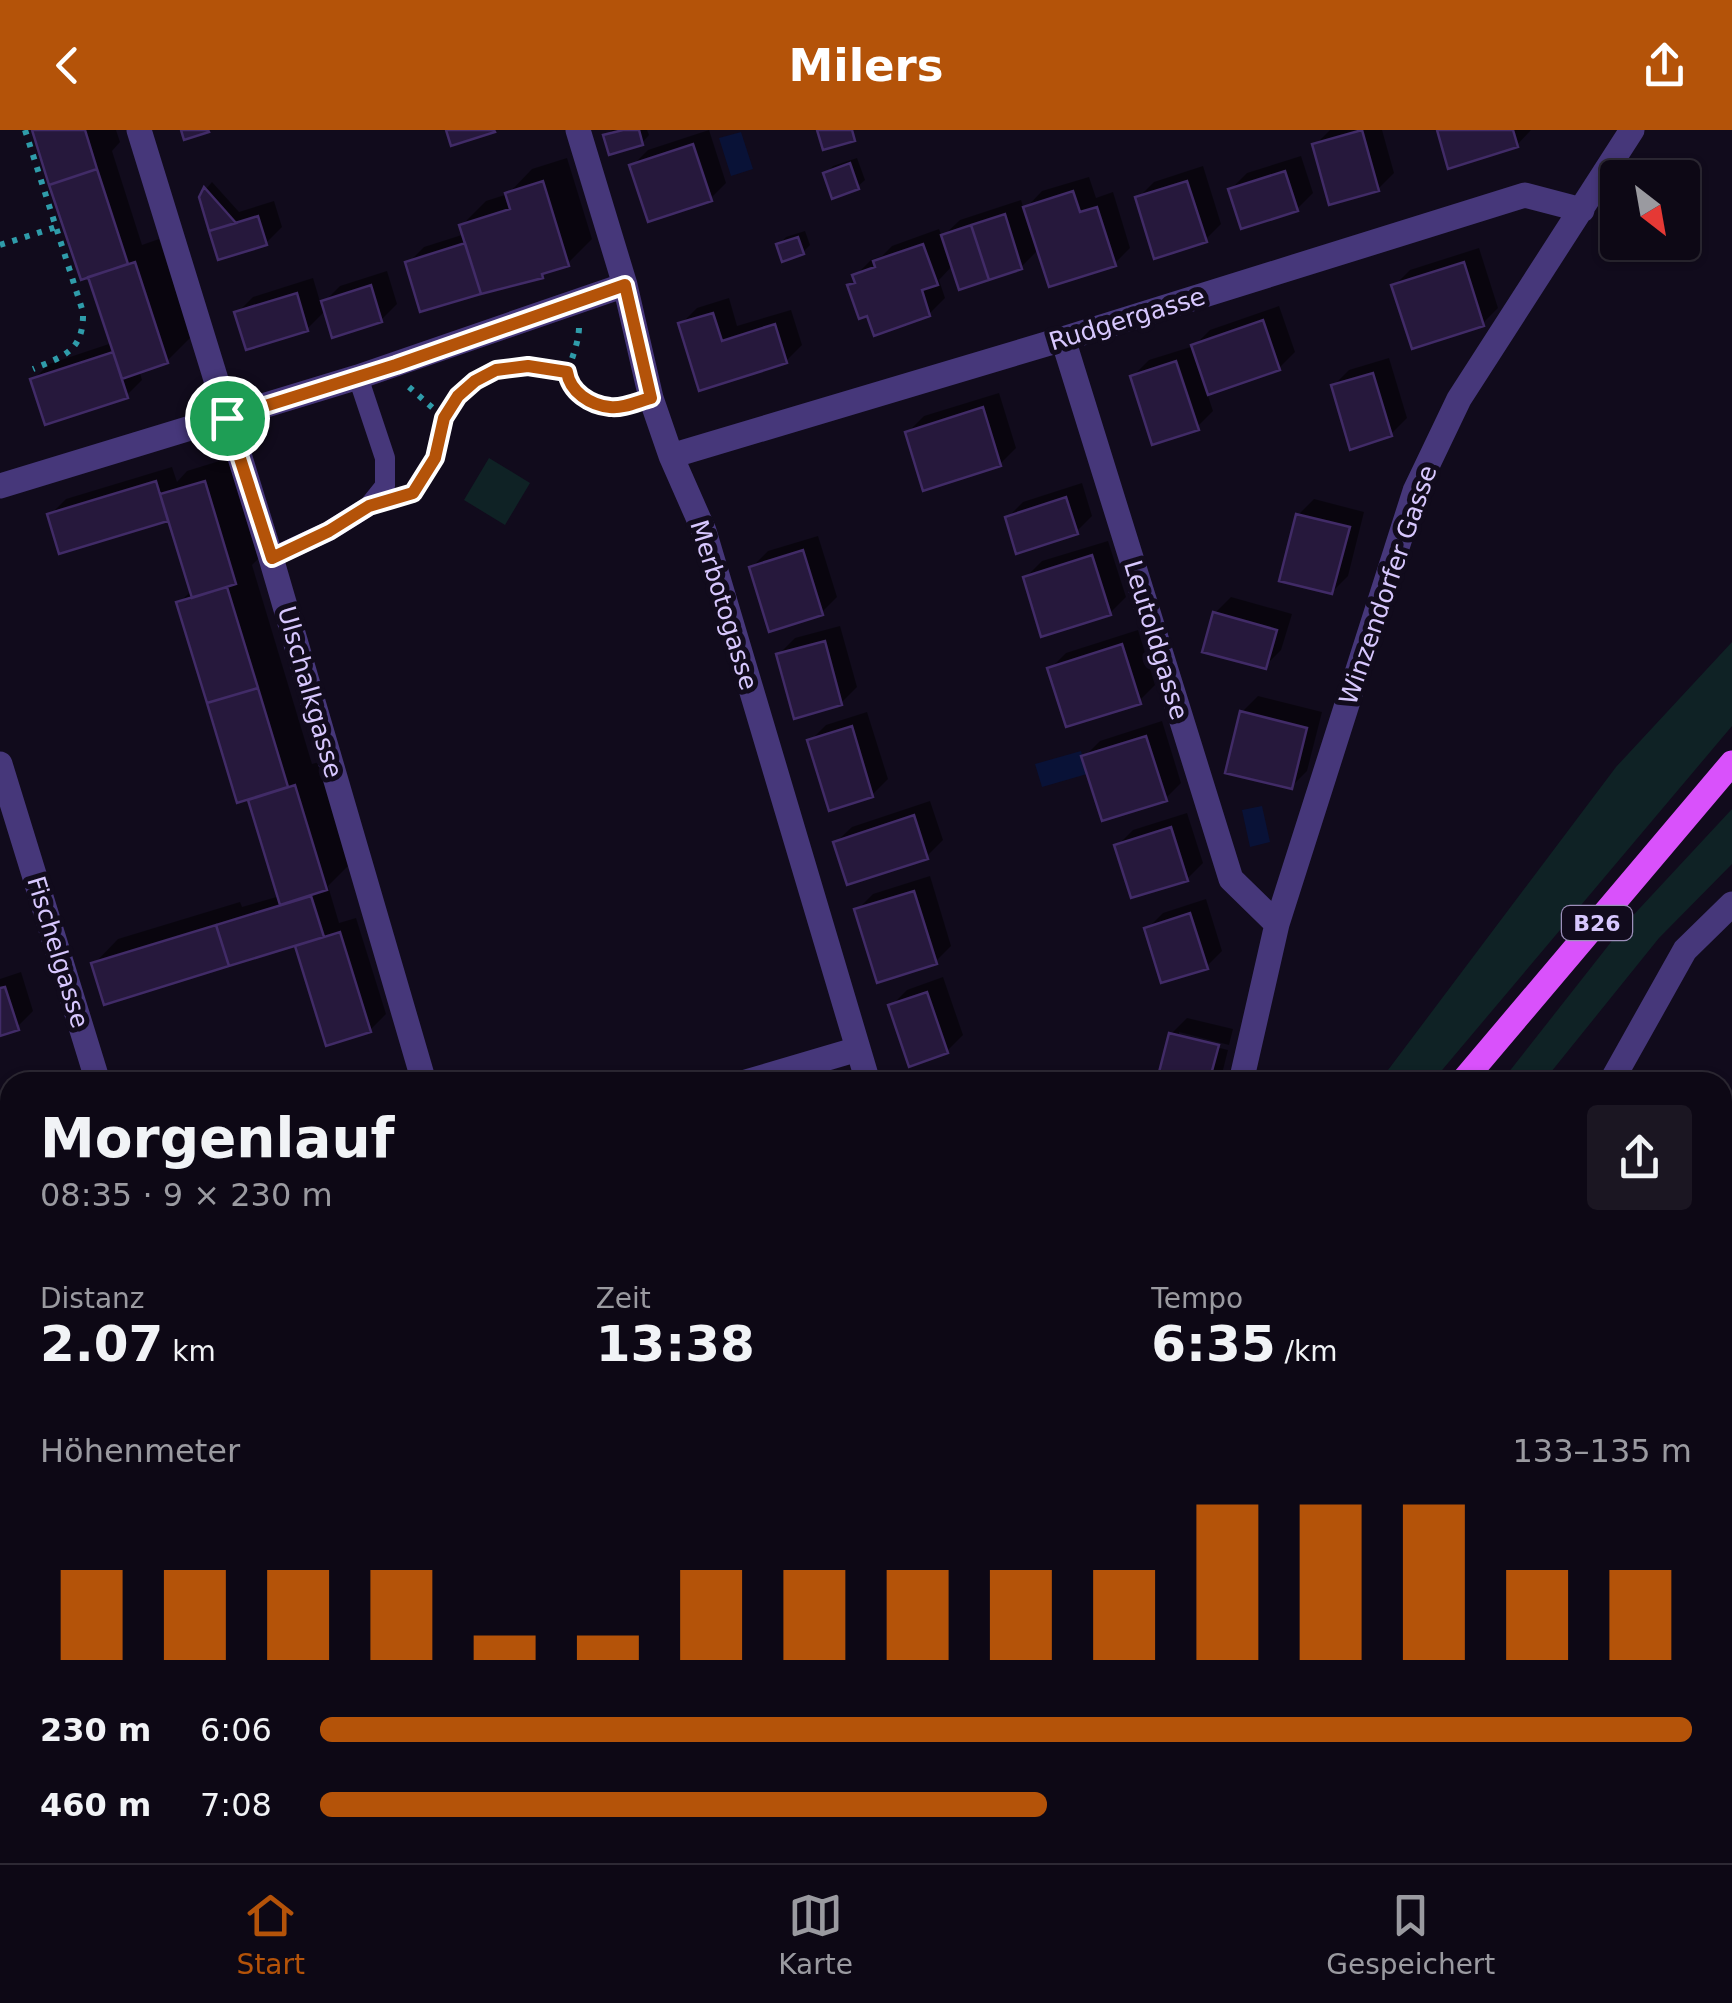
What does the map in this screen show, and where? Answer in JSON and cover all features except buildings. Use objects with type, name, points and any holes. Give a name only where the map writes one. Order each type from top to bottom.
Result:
[{"type":"main road","name":"B26","points":[[1470,1072],[1732,762]]},
{"type":"street","name":"Ulschalkgasse","points":[[139,130],[272,558],[421,1072]]},
{"type":"street","name":"Merbotogasse","points":[[578,130],[625,285],[651,398],[670,456],[704,531],[865,1072]]},
{"type":"street","name":"Winzendorfer Gasse","points":[[1243,1072],[1277,924],[1414,491],[1458,398],[1632,130]]},
{"type":"street","name":"Rudgergasse","points":[[670,456],[1525,195],[1582,210]]},
{"type":"street","points":[[0,486],[396,365],[625,285]]},
{"type":"street","name":"Leutoldgasse","points":[[1063,339],[1230,879],[1277,924]]},
{"type":"street","name":"Fischelgasse","points":[[0,764],[95,1072]]},
{"type":"street","points":[[1618,1072],[1685,950],[1732,904]]},
{"type":"street","points":[[781,1072],[858,1050]]},
{"type":"lane","points":[[272,558],[329,531],[369,506],[385,486],[385,458],[358,377]]},
{"type":"path","points":[[25,130],[83,312],[84,328],[78,343],[64,356],[33,369]]},
{"type":"path","points":[[0,244],[56,228]]},
{"type":"path","points":[[579,302],[578,340],[567,372],[569,385],[581,397],[612,408],[651,398]]},
{"type":"path","points":[[396,365],[405,384],[444,418]]},
{"type":"path","points":[[369,506],[413,493],[435,458],[444,418],[458,396],[475,381],[496,370],[528,366],[567,372]]},
{"type":"green space","points":[[489,458],[530,483],[505,525],[464,500]]},
{"type":"green space","points":[[1732,642],[1732,726],[1440,1072],[1387,1072],[1616,767]]},
{"type":"green space","points":[[1732,809],[1732,864],[1659,938],[1551,1072],[1509,1072],[1626,923]]},
{"type":"water","points":[[741,132],[753,169],[731,176],[719,138]]},
{"type":"water","points":[[1081,751],[1087,774],[1042,787],[1035,764]]},
{"type":"water","points":[[1262,806],[1270,842],[1250,847],[1242,810]]},
{"type":"route","points":[[625,285],[651,398],[612,408],[581,397],[569,385],[567,372],[528,366],[496,370],[458,396],[444,418],[435,458],[413,493],[369,506],[329,531],[272,558],[227,418],[396,365],[625,285]]}]
